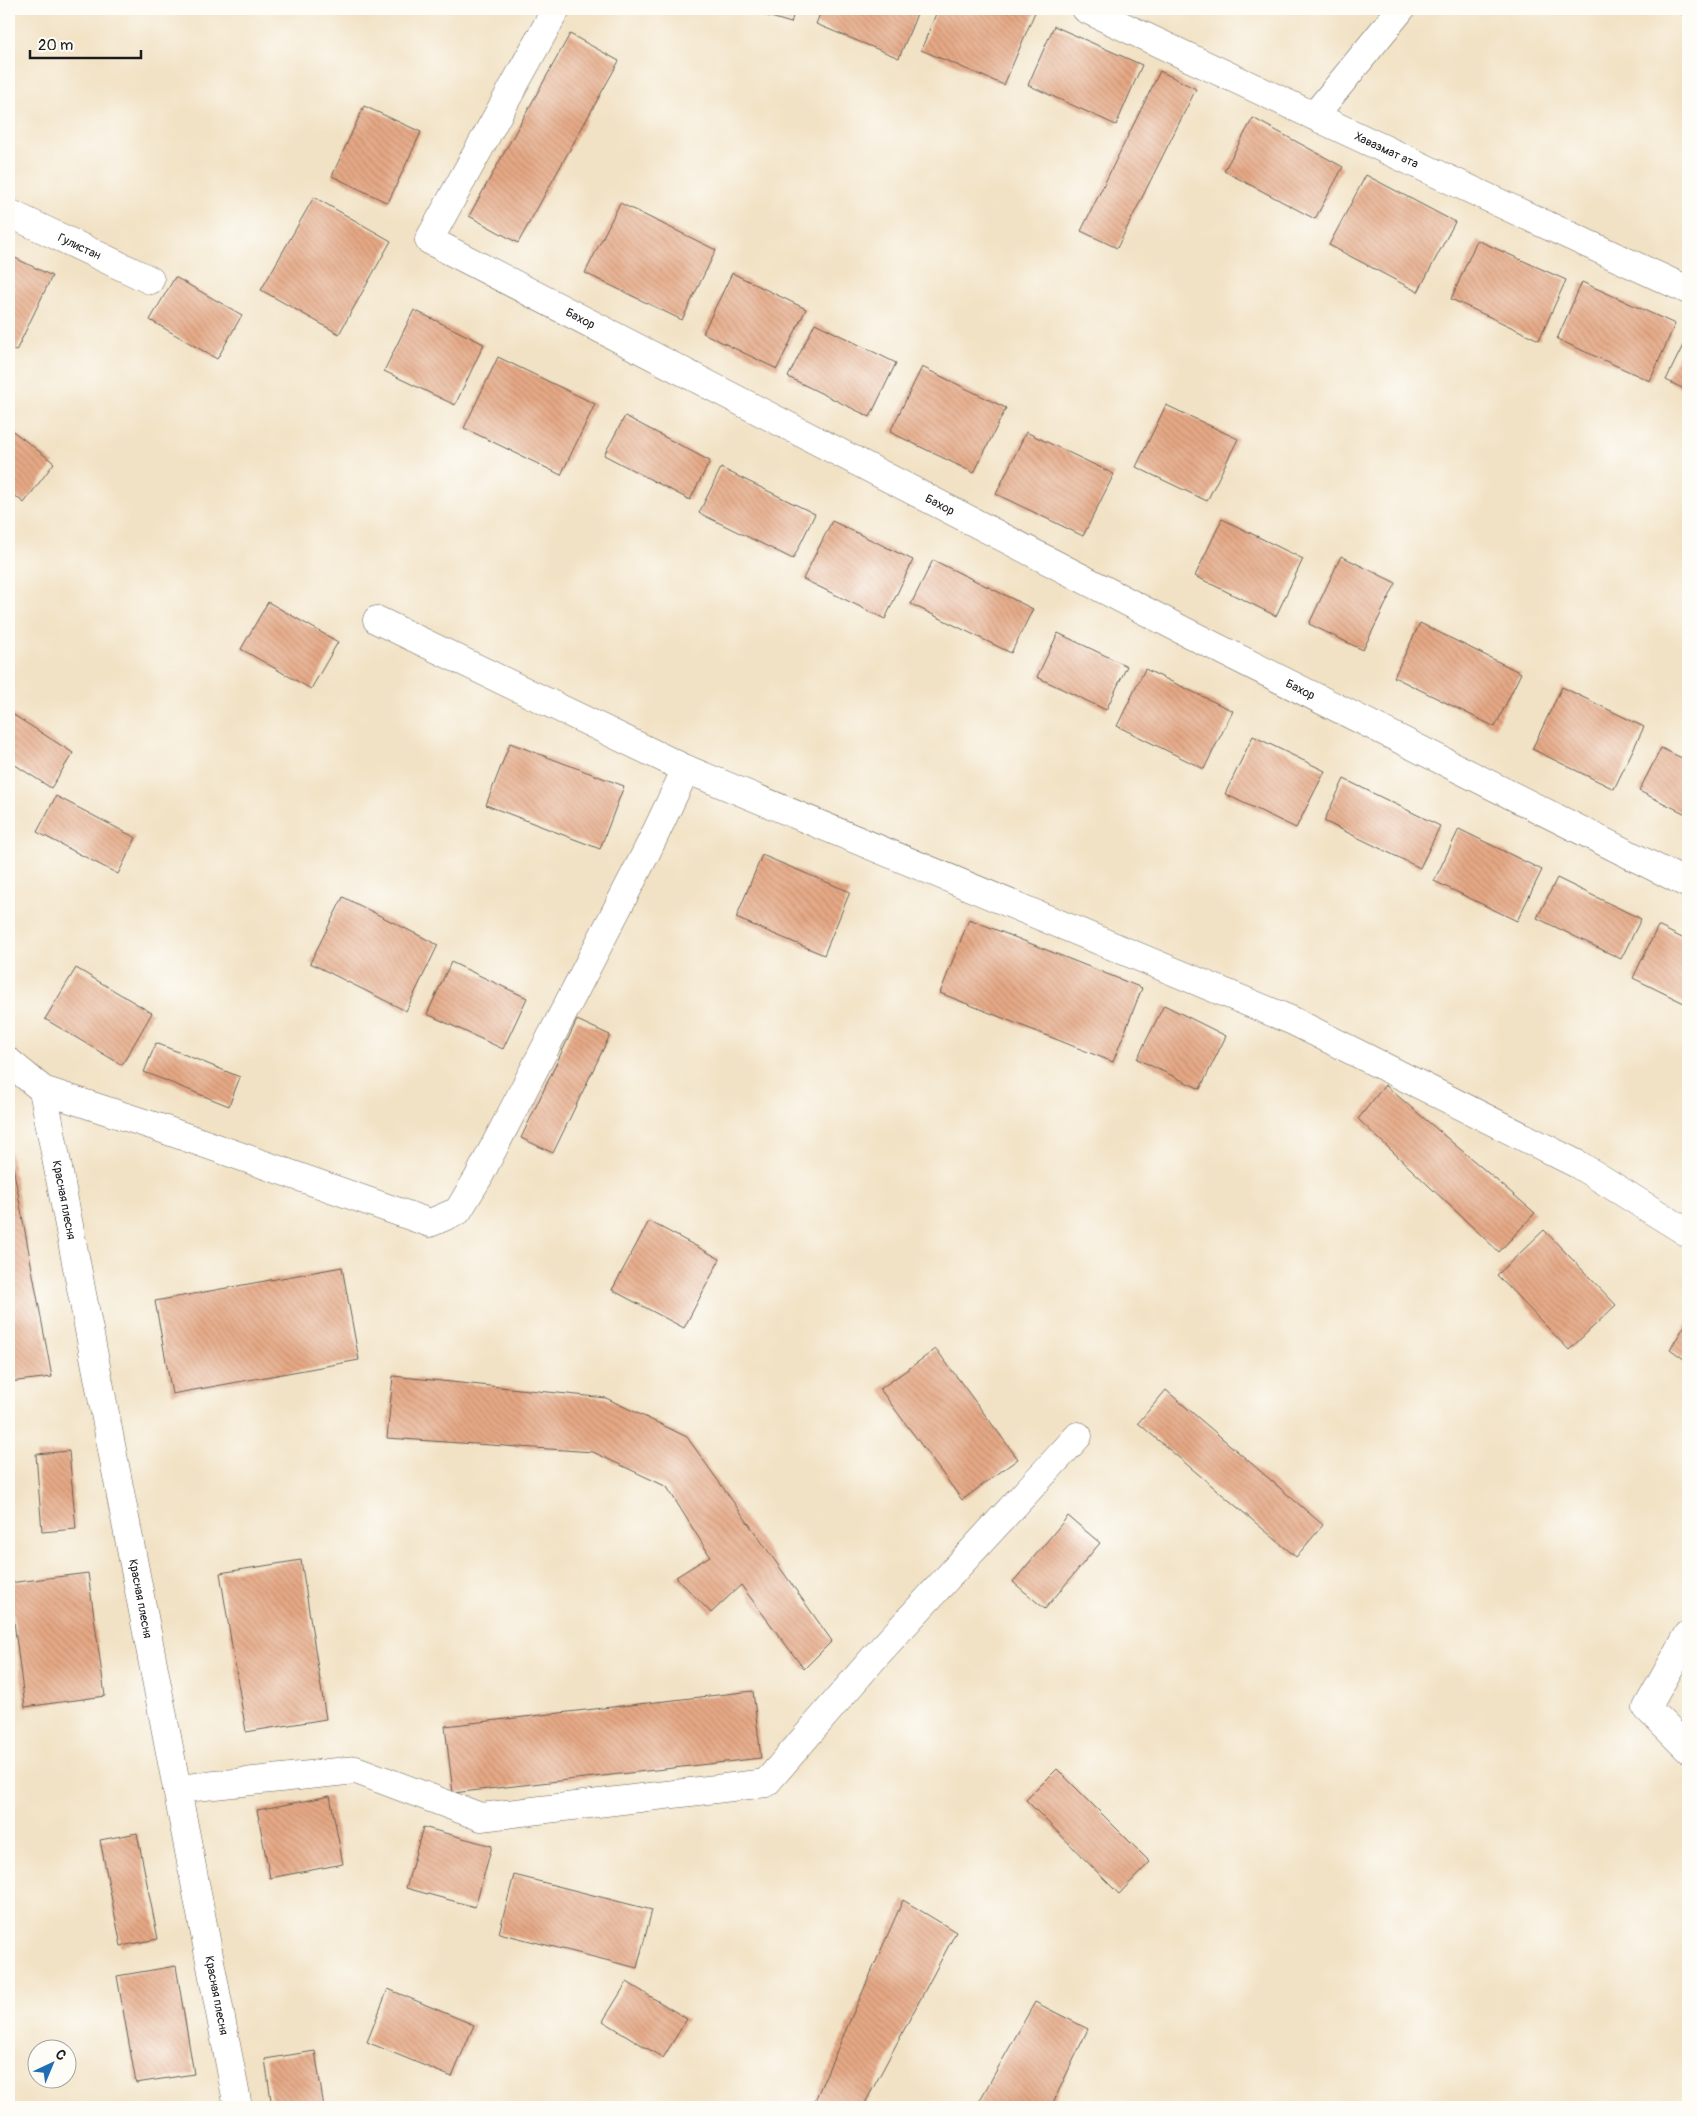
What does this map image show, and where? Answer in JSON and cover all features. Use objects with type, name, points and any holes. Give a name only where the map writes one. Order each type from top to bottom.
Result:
[{"type":"street","name":"Бахор","points":[[556,9],[429,240],[1173,626],[1688,884]]},
{"type":"street","name":"Хавазмат ата","points":[[1086,9],[1688,290]]},
{"type":"street","points":[[1314,116],[1401,9]]},
{"type":"street","name":"Гулистан","points":[[9,213],[150,280]]},
{"type":"street","points":[[377,620],[686,769],[1293,1022],[1579,1165],[1688,1233]]},
{"type":"street","points":[[9,1062],[43,1090],[157,1127],[430,1223],[458,1211],[478,1178],[647,851],[686,769]]},
{"type":"street","name":"Красная плесня","points":[[43,1090],[238,2107]]},
{"type":"street","points":[[177,1789],[356,1770],[482,1817],[766,1783],[878,1654],[1078,1436]]},
{"type":"street","points":[[1688,1635],[1647,1708],[1688,1749]]},
{"type":"building","points":[[744,9],[795,9],[791,23]]},
{"type":"building","points":[[822,9],[919,9],[899,58],[816,24]]},
{"type":"building","points":[[938,9],[1026,9],[1035,12],[1004,85],[921,50]]},
{"type":"building","points":[[1675,9],[1688,9],[1688,19]]},
{"type":"building","points":[[1054,26],[1142,65],[1116,125],[1028,85]]},
{"type":"building","points":[[570,34],[619,61],[518,243],[469,216]]},
{"type":"building","points":[[1160,71],[1196,89],[1117,248],[1081,231]]},
{"type":"building","points":[[364,106],[421,132],[388,203],[332,176]]},
{"type":"building","points":[[1253,118],[1343,167],[1315,219],[1224,171]]},
{"type":"building","points":[[1366,175],[1455,222],[1418,292],[1329,245]]},
{"type":"building","points":[[314,197],[391,241],[339,334],[261,290]]},
{"type":"building","points":[[620,203],[716,250],[682,320],[585,273]]},
{"type":"building","points":[[1477,240],[1566,280],[1539,340],[1451,299]]},
{"type":"building","points":[[9,255],[52,276],[16,351],[9,348]]},
{"type":"building","points":[[732,273],[806,309],[777,369],[703,333]]},
{"type":"building","points":[[175,277],[242,315],[217,359],[150,320]]},
{"type":"building","points":[[1582,282],[1675,324],[1650,381],[1557,339]]},
{"type":"building","points":[[414,310],[484,344],[455,405],[384,371]]},
{"type":"building","points":[[815,323],[896,363],[870,417],[788,377]]},
{"type":"building","points":[[1688,335],[1688,391],[1666,380]]},
{"type":"building","points":[[498,357],[595,404],[561,475],[464,428]]},
{"type":"building","points":[[922,367],[1006,408],[974,473],[890,432]]},
{"type":"building","points":[[1166,405],[1238,439],[1207,501],[1136,467]]},
{"type":"building","points":[[625,416],[710,461],[690,500],[604,455]]},
{"type":"building","points":[[9,428],[54,463],[24,503],[9,491]]},
{"type":"building","points":[[1026,432],[1114,474],[1083,536],[996,494]]},
{"type":"building","points":[[721,468],[815,514],[793,559],[699,513]]},
{"type":"building","points":[[1222,519],[1303,559],[1276,616],[1195,576]]},
{"type":"building","points":[[832,521],[913,560],[885,619],[803,579]]},
{"type":"building","points":[[1341,556],[1396,583],[1363,650],[1309,624]]},
{"type":"building","points":[[933,560],[1033,609],[1011,653],[911,604]]},
{"type":"building","points":[[268,602],[338,642],[311,689],[241,649]]},
{"type":"building","points":[[1420,623],[1521,673],[1495,727],[1394,677]]},
{"type":"building","points":[[1058,633],[1127,666],[1106,710],[1037,677]]},
{"type":"building","points":[[1145,669],[1233,711],[1204,769],[1117,726]]},
{"type":"building","points":[[1562,687],[1644,727],[1614,789],[1532,749]]},
{"type":"building","points":[[9,712],[73,753],[51,788],[9,761]]},
{"type":"building","points":[[1253,736],[1325,771],[1296,828],[1225,794]]},
{"type":"building","points":[[510,743],[624,786],[600,849],[486,805]]},
{"type":"building","points":[[1661,748],[1688,761],[1688,815],[1639,791]]},
{"type":"building","points":[[1344,779],[1440,826],[1420,868],[1324,821]]},
{"type":"building","points":[[56,796],[136,838],[118,874],[37,832]]},
{"type":"building","points":[[1459,829],[1542,870],[1517,921],[1434,881]]},
{"type":"building","points":[[762,855],[850,892],[824,955],[736,918]]},
{"type":"building","points":[[1557,878],[1641,919],[1621,959],[1537,918]]},
{"type":"building","points":[[343,897],[438,945],[406,1011],[310,963]]},
{"type":"building","points":[[969,919],[1142,988],[1113,1062],[940,993]]},
{"type":"building","points":[[1658,926],[1688,941],[1688,1005],[1633,978]]},
{"type":"building","points":[[451,962],[527,998],[503,1049],[427,1014]]},
{"type":"building","points":[[76,968],[152,1013],[122,1065],[45,1019]]},
{"type":"building","points":[[1164,1005],[1226,1036],[1200,1089],[1137,1059]]},
{"type":"building","points":[[577,1020],[610,1035],[553,1153],[521,1138]]},
{"type":"building","points":[[156,1043],[240,1077],[229,1106],[144,1072]]},
{"type":"building","points":[[1385,1085],[1535,1213],[1499,1252],[1358,1119]]},
{"type":"building","points":[[9,1145],[52,1377],[9,1382]]},
{"type":"building","points":[[649,1221],[720,1259],[684,1328],[612,1290]]},
{"type":"building","points":[[1544,1230],[1616,1305],[1569,1350],[1497,1275]]},
{"type":"building","points":[[342,1267],[359,1360],[172,1394],[155,1301]]},
{"type":"building","points":[[1688,1321],[1688,1362],[1670,1349]]},
{"type":"building","points":[[936,1349],[1018,1459],[962,1500],[880,1389]]},
{"type":"building","points":[[393,1376],[606,1398],[687,1437],[832,1641],[804,1669],[741,1585],[711,1613],[676,1577],[710,1556],[667,1487],[593,1452],[387,1438]]},
{"type":"building","points":[[1166,1390],[1323,1525],[1296,1557],[1138,1423]]},
{"type":"building","points":[[69,1451],[76,1529],[42,1532],[36,1454]]},
{"type":"building","points":[[1068,1516],[1100,1543],[1045,1609],[1013,1582]]},
{"type":"building","points":[[301,1560],[326,1719],[246,1732],[220,1573]]},
{"type":"building","points":[[88,1573],[105,1696],[25,1707],[9,1583]]},
{"type":"building","points":[[753,1691],[761,1758],[453,1793],[445,1726]]},
{"type":"building","points":[[1057,1769],[1150,1862],[1119,1894],[1026,1800]]},
{"type":"building","points":[[330,1796],[343,1864],[270,1878],[257,1810]]},
{"type":"building","points":[[423,1827],[492,1846],[475,1907],[406,1888]]},
{"type":"building","points":[[137,1833],[158,1939],[121,1946],[100,1840]]},
{"type":"building","points":[[514,1875],[652,1910],[637,1968],[499,1933]]},
{"type":"building","points":[[903,1900],[956,1932],[863,2107],[812,2107]]},
{"type":"building","points":[[176,1966],[194,2074],[136,2083],[117,1976]]},
{"type":"building","points":[[627,1982],[687,2019],[663,2058],[603,2021]]},
{"type":"building","points":[[388,1989],[474,2025],[452,2077],[367,2042]]},
{"type":"building","points":[[1035,2002],[1088,2029],[1051,2107],[976,2107]]},
{"type":"building","points":[[315,2051],[324,2107],[272,2107],[265,2059]]}]
